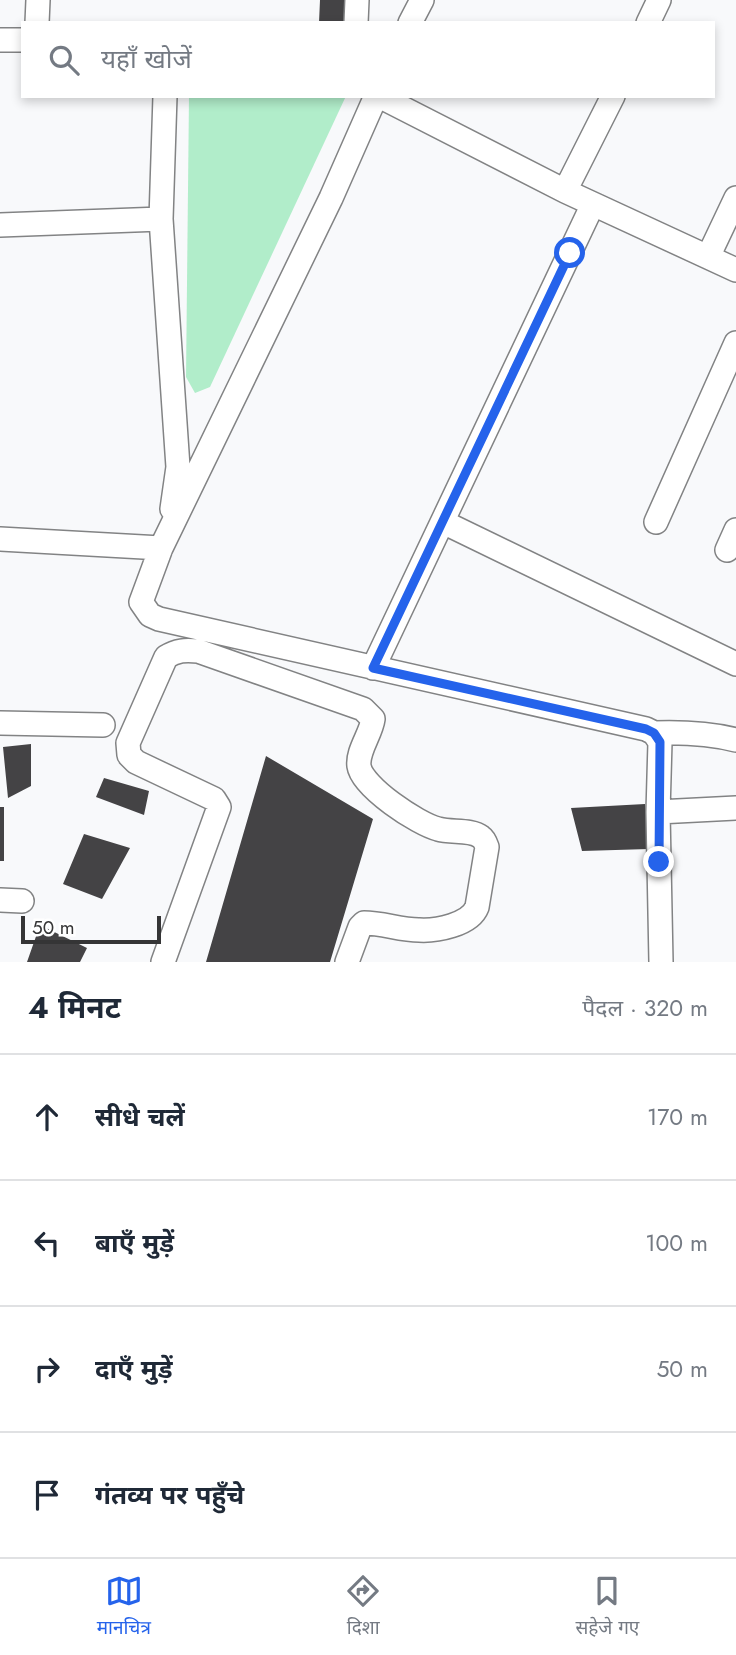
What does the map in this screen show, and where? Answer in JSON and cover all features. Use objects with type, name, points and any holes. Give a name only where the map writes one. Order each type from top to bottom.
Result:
[{"type":"street","points":[[37,21],[38,0]]},
{"type":"street","points":[[356,21],[357,0]]},
{"type":"street","points":[[411,21],[422,0]]},
{"type":"street","points":[[0,40],[21,40]]},
{"type":"street","points":[[164,541],[178,467],[161,219],[165,98]]},
{"type":"street","points":[[377,98],[164,541],[141,602],[150,615],[159,619],[646,729],[654,733],[684,732],[718,735],[736,740]]},
{"type":"street","points":[[382,98],[565,191],[736,270]]},
{"type":"street","points":[[565,191],[612,98]]},
{"type":"street","points":[[708,257],[736,198]]},
{"type":"street","points":[[373,668],[593,204]]},
{"type":"street","points":[[0,225],[161,219]]},
{"type":"street","points":[[656,522],[736,343]]},
{"type":"street","points":[[443,522],[736,664]]},
{"type":"street","points":[[0,539],[164,541]]},
{"type":"street","points":[[163,962],[219,807],[214,799],[136,762],[129,755],[128,743],[166,657],[184,649],[198,651],[369,712],[373,719],[372,727],[359,761],[359,770],[366,781],[404,813],[425,825],[472,834],[481,837],[485,842],[487,847],[475,913],[468,919],[443,927],[419,930],[364,923],[359,927],[346,962]]},
{"type":"street","points":[[0,723],[103,725]]},
{"type":"street","points":[[654,733],[660,742],[658,813],[661,962]]},
{"type":"street","points":[[658,813],[736,808]]},
{"type":"green space","points":[[189,98],[345,98],[210,387],[195,393],[186,377]]},
{"type":"building","points":[[320,0],[351,0],[350,21],[319,21]]},
{"type":"building","points":[[31,744],[31,786],[8,798],[3,747]]},
{"type":"building","points":[[266,756],[373,819],[330,962],[206,962]]},
{"type":"building","points":[[104,778],[149,791],[144,815],[96,797]]},
{"type":"building","points":[[645,804],[649,849],[582,851],[571,808]]},
{"type":"building","points":[[0,807],[4,807],[4,861],[0,861]]},
{"type":"building","points":[[84,834],[130,848],[102,899],[63,884]]},
{"type":"building","points":[[40,925],[87,948],[80,962],[27,962]]},
{"type":"route","points":[[570,253],[373,668],[654,733],[660,742],[659,862]]}]
